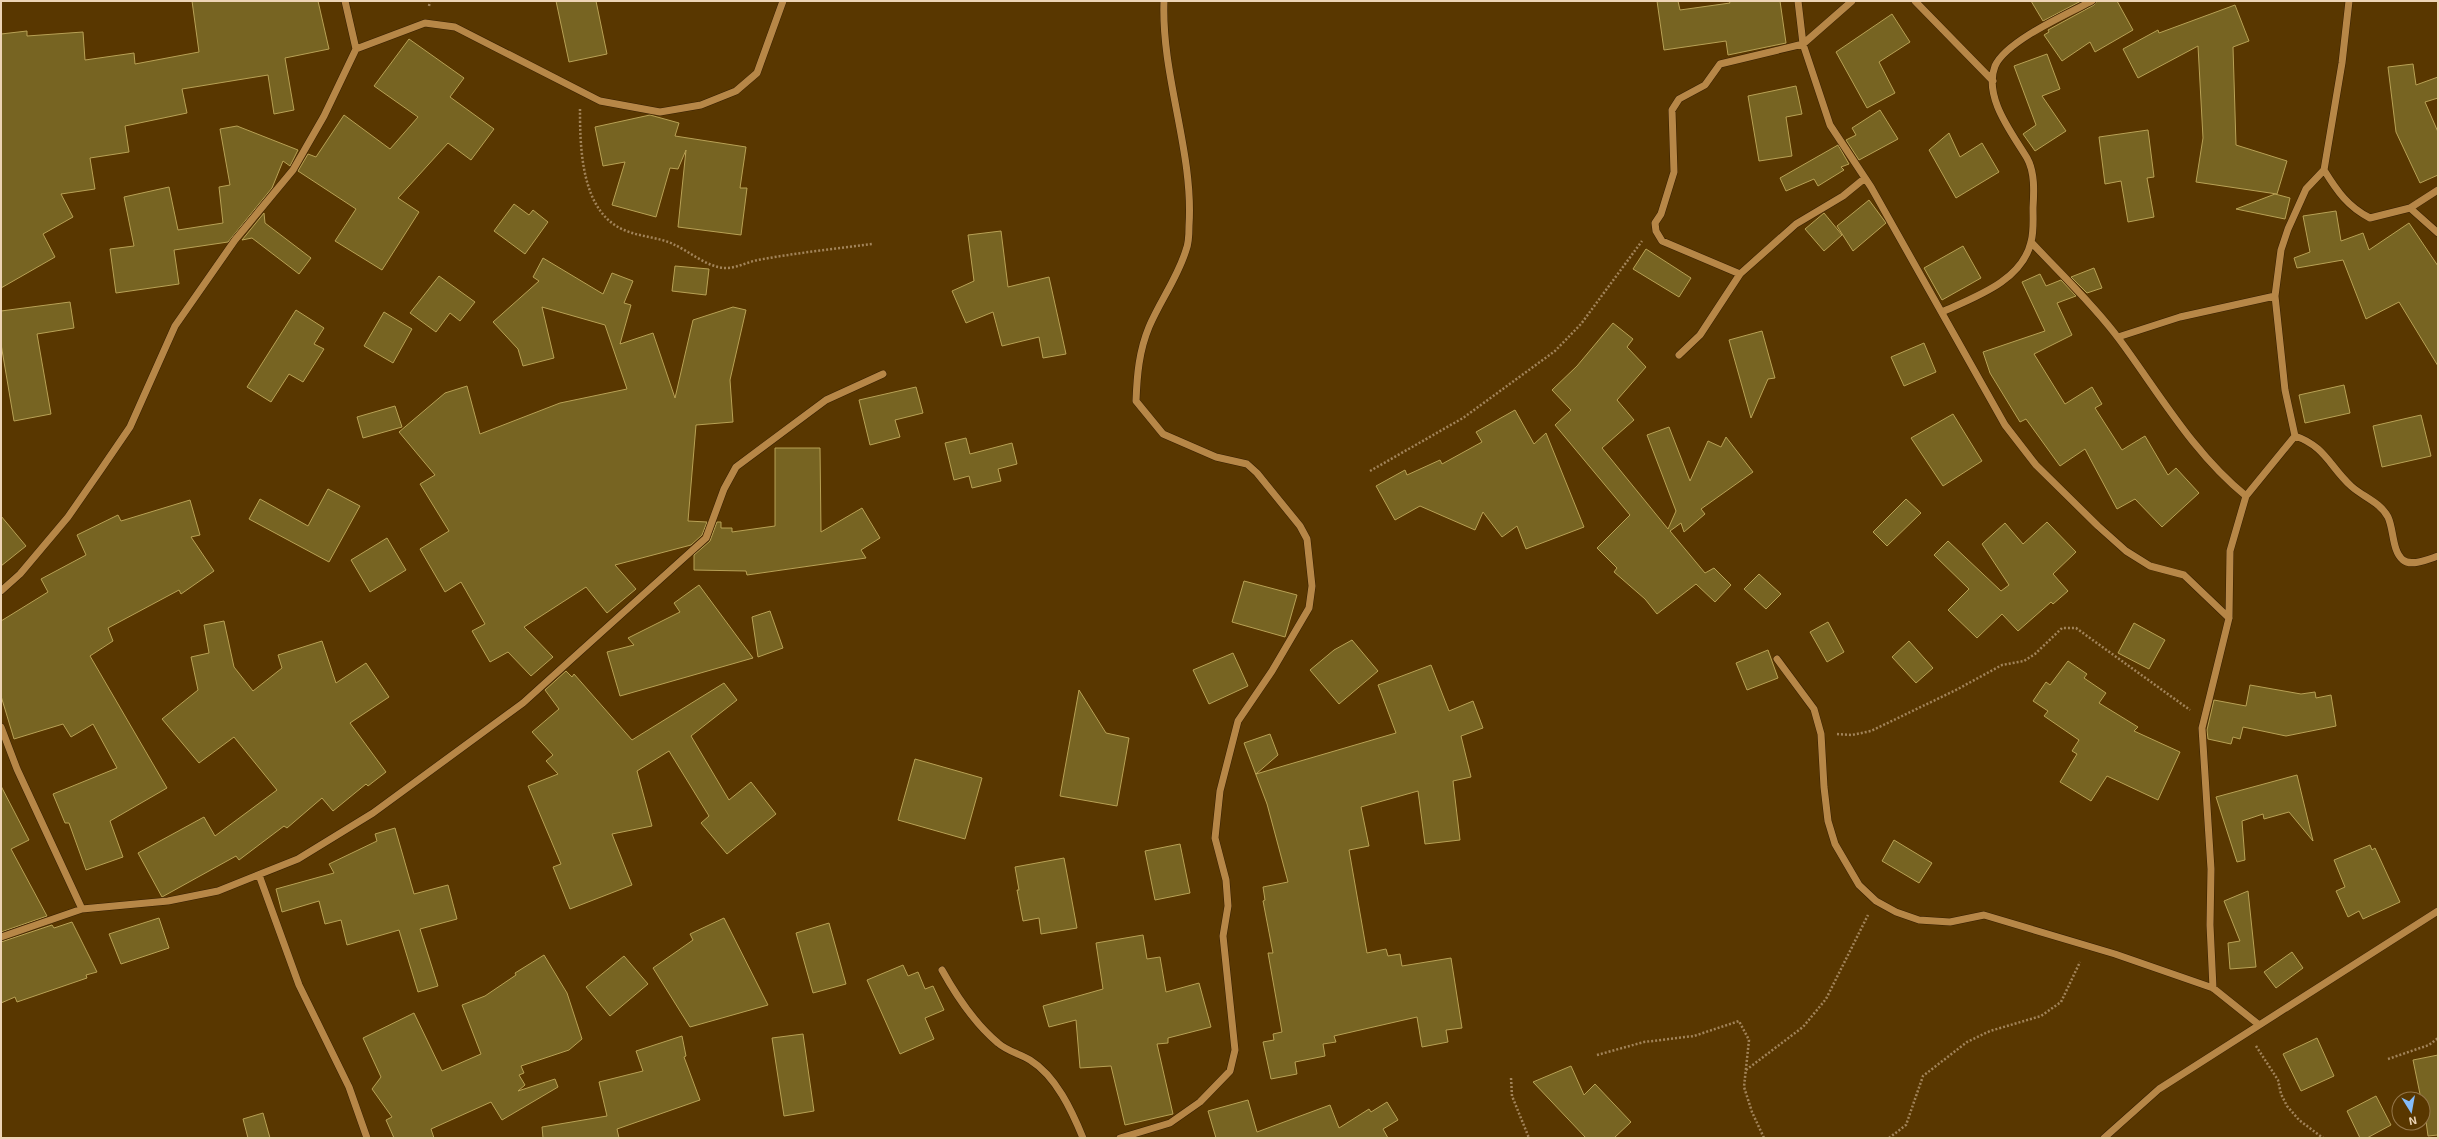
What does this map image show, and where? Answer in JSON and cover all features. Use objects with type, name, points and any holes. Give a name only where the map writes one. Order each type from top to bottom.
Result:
[{"type":"street","points":[[1,591],[20,574],[68,517],[130,427],[175,326],[235,240],[293,170],[324,116],[356,50],[345,1]]},
{"type":"street","points":[[356,50],[425,22],[455,27],[580,93],[600,101],[660,112],[720,99],[736,91],[757,73],[783,1]]},
{"type":"street","points":[[1120,1138],[1170,1123],[1200,1102],[1230,1071],[1235,1050],[1223,936],[1228,906],[1226,880],[1215,838],[1220,791],[1238,721],[1272,671],[1309,608],[1312,586],[1307,539],[1300,526],[1257,473],[1247,464],[1216,457],[1163,434],[1136,401],[1138,366],[1149,327],[1187,250],[1189,224],[1183,152],[1173,101],[1163,24],[1164,1]]},
{"type":"street","points":[[1798,1],[1803,44],[1830,125],[1865,178],[1942,312],[1994,407],[2036,465],[2098,526],[2126,551],[2150,566],[2184,576],[2229,618]]},
{"type":"street","points":[[1740,274],[1662,241],[1656,231],[1655,223],[1661,214],[1674,172],[1672,110],[1679,99],[1705,85],[1720,64],[1803,44],[1852,1]]},
{"type":"street","points":[[1915,1],[1993,81]]},
{"type":"street","points":[[1942,312],[1977,297],[2011,276],[2024,259],[2031,242],[2034,203],[2032,174],[2028,160],[2012,134],[1995,99],[1993,81],[1996,66],[2008,49],[2052,22],[2092,1]]},
{"type":"street","points":[[2295,436],[2285,390],[2275,296],[2281,250],[2288,229],[2306,189],[2324,170],[2342,63],[2349,1]]},
{"type":"street","points":[[2324,170],[2339,194],[2356,211],[2370,218],[2410,208],[2438,190]]},
{"type":"street","points":[[1679,355],[1700,335],[1740,274],[1796,224],[1843,196],[1865,178]]},
{"type":"street","points":[[2410,208],[2438,233]]},
{"type":"street","points":[[2031,242],[2118,337],[2173,418],[2230,483],[2246,496]]},
{"type":"street","points":[[2118,337],[2180,317],[2275,296]]},
{"type":"street","points":[[1,937],[82,909],[168,901],[211,893],[298,859],[373,813],[523,703],[706,538],[724,488],[736,468],[826,400],[883,374]]},
{"type":"street","points":[[2213,988],[2211,869],[2202,728],[2229,618],[2230,551],[2246,496],[2295,436]]},
{"type":"street","points":[[2295,436],[2310,441],[2351,486],[2381,507],[2388,518],[2398,553],[2403,561],[2410,563],[2438,556]]},
{"type":"street","points":[[1778,659],[1814,709],[1821,734],[1824,787],[1828,821],[1835,844],[1859,884],[1876,901],[1896,912],[1919,920],[1950,922],[1984,915],[2088,946],[2213,988],[2258,1024]]},
{"type":"street","points":[[1,728],[17,769],[82,909]]},
{"type":"street","points":[[259,875],[299,985],[349,1087],[367,1138]]},
{"type":"street","points":[[2104,1138],[2159,1089],[2258,1024],[2438,911]]},
{"type":"street","points":[[942,970],[961,1003],[999,1044],[1032,1060],[1053,1081],[1083,1138]]},
{"type":"path","points":[[580,93],[579,143],[586,175],[596,205],[603,216],[623,230],[673,244],[700,259],[724,268],[737,267],[756,260],[872,244]]},
{"type":"path","points":[[1370,471],[1462,418],[1555,351],[1581,324],[1655,223]]},
{"type":"path","points":[[1821,734],[1852,735],[1871,731],[1956,690],[2002,665],[2024,661],[2036,654],[2062,628],[2068,627],[2076,628],[2204,721]]},
{"type":"path","points":[[1745,1070],[1803,1027],[1826,999],[1876,901]]},
{"type":"path","points":[[1888,1138],[1906,1125],[1923,1076],[1966,1042],[1990,1030],[2041,1016],[2061,1002],[2088,946]]},
{"type":"path","points":[[1597,1055],[1644,1042],[1694,1036],[1739,1022],[1749,1040],[1744,1087],[1752,1112],[1764,1138]]},
{"type":"path","points":[[2247,1032],[2278,1080],[2281,1094],[2287,1106],[2299,1120],[2323,1138]]},
{"type":"path","points":[[2388,1059],[2429,1044],[2438,1038]]},
{"type":"path","points":[[1511,1078],[1512,1096],[1528,1138]]},
{"type":"building","points":[[192,1],[318,1],[329,49],[285,58],[294,110],[274,114],[268,75],[182,89],[187,113],[125,126],[129,152],[90,158],[95,189],[61,194],[73,217],[43,234],[55,257],[1,288],[1,34],[27,31],[27,36],[83,32],[85,60],[134,53],[135,64],[199,52]]},
{"type":"building","points":[[556,1],[596,1],[607,54],[569,62]]},
{"type":"building","points":[[1657,1],[1678,1],[1680,10],[1730,3],[1729,1],[1780,1],[1786,43],[1728,55],[1726,41],[1664,50]]},
{"type":"building","points":[[2031,1],[2081,1],[2043,21]]},
{"type":"building","points":[[2097,1],[2117,1],[2133,30],[2095,52],[2090,42],[2062,61],[2044,35],[2049,32],[2048,30],[2094,5]]},
{"type":"building","points":[[2235,5],[2249,41],[2233,47],[2236,145],[2287,161],[2277,194],[2196,182],[2203,138],[2198,46],[2138,78],[2123,49],[2158,30],[2159,33]]},
{"type":"building","points":[[1892,14],[1910,42],[1879,62],[1895,93],[1867,108],[1836,52]]},
{"type":"building","points":[[409,39],[464,78],[450,97],[494,129],[471,160],[448,143],[398,198],[419,212],[382,270],[335,241],[356,209],[298,171],[308,154],[316,157],[344,115],[390,149],[418,117],[374,86]]},
{"type":"building","points":[[2047,54],[2060,89],[2042,96],[2066,131],[2035,151],[2023,134],[2036,125],[2014,66]]},
{"type":"building","points":[[2413,64],[2416,85],[2438,77],[2438,98],[2425,102],[2438,132],[2438,175],[2420,183],[2396,132],[2388,67]]},
{"type":"building","points":[[1796,86],[1802,114],[1786,117],[1792,156],[1759,161],[1748,96]]},
{"type":"building","points":[[1880,110],[1898,139],[1859,160],[1846,140],[1856,135],[1852,128]]},
{"type":"building","points":[[650,115],[679,123],[675,136],[746,147],[740,188],[747,188],[741,235],[678,227],[686,150],[678,169],[670,168],[656,217],[612,205],[625,162],[603,166],[595,127]]},
{"type":"building","points":[[237,126],[298,150],[290,166],[283,161],[272,188],[228,242],[174,250],[179,284],[116,293],[110,249],[134,246],[124,197],[169,187],[178,230],[223,223],[219,187],[230,185],[220,129]]},
{"type":"building","points":[[2148,130],[2154,177],[2147,178],[2154,217],[2128,222],[2121,181],[2105,184],[2099,137]]},
{"type":"building","points":[[1949,133],[1960,157],[1982,143],[1999,172],[1956,198],[1929,150]]},
{"type":"building","points":[[1838,145],[1849,164],[1841,167],[1844,170],[1818,186],[1814,179],[1786,191],[1780,178]]},
{"type":"building","points":[[2275,194],[2290,198],[2285,219],[2236,209]]},
{"type":"building","points":[[1869,200],[1886,223],[1853,251],[1837,226]]},
{"type":"building","points":[[514,204],[529,215],[533,210],[548,222],[525,254],[494,231]]},
{"type":"building","points":[[2336,211],[2341,241],[2363,233],[2369,250],[2409,223],[2438,266],[2438,366],[2399,302],[2366,319],[2343,260],[2297,268],[2294,258],[2310,252],[2303,216]]},
{"type":"building","points":[[264,213],[265,223],[311,258],[299,274],[252,238],[242,240]]},
{"type":"building","points":[[1824,213],[1842,235],[1824,251],[1805,229]]},
{"type":"building","points":[[1001,231],[1008,287],[1049,277],[1066,354],[1043,358],[1039,337],[1002,346],[993,312],[966,323],[952,291],[974,281],[968,235]]},
{"type":"building","points":[[1963,246],[1981,278],[1942,300],[1924,268]]},
{"type":"building","points":[[1646,249],[1691,278],[1679,297],[1633,269]]},
{"type":"building","points":[[543,258],[603,294],[612,273],[633,281],[624,303],[631,305],[620,344],[653,333],[675,398],[693,320],[733,307],[746,310],[730,380],[733,422],[696,425],[688,521],[707,522],[702,535],[691,545],[615,565],[636,589],[607,613],[586,587],[524,627],[553,657],[531,676],[508,652],[490,662],[472,631],[485,624],[461,582],[445,592],[420,549],[449,531],[420,484],[435,475],[399,432],[445,393],[467,386],[480,434],[560,403],[627,389],[605,325],[542,307],[554,358],[523,366],[518,349],[493,322],[539,281],[533,277]]},
{"type":"building","points":[[675,266],[709,269],[706,295],[672,291]]},
{"type":"building","points":[[2094,268],[2102,288],[2087,293],[2071,277]]},
{"type":"building","points":[[2040,274],[2046,286],[2061,280],[2076,296],[2057,303],[2072,335],[2034,354],[2065,404],[2092,387],[2102,404],[2095,408],[2122,450],[2145,436],[2168,475],[2176,468],[2199,493],[2162,527],[2135,499],[2117,509],[2085,449],[2060,466],[2026,419],[2020,422],[1990,373],[1983,352],[2045,331],[2022,282]]},
{"type":"building","points":[[439,276],[475,302],[460,321],[450,313],[436,332],[410,313]]},
{"type":"building","points":[[70,302],[74,328],[37,334],[51,414],[14,421],[1,344],[1,311]]},
{"type":"building","points":[[296,310],[324,328],[314,344],[324,349],[303,382],[289,374],[271,402],[247,387]]},
{"type":"building","points":[[384,312],[412,329],[393,363],[364,346]]},
{"type":"building","points":[[1613,323],[1633,339],[1627,347],[1646,367],[1617,400],[1634,420],[1602,448],[1668,529],[1676,511],[1647,435],[1669,427],[1690,481],[1708,441],[1721,447],[1726,437],[1753,472],[1701,509],[1705,514],[1684,532],[1681,523],[1670,531],[1705,573],[1714,568],[1731,585],[1715,602],[1696,584],[1657,614],[1645,599],[1614,572],[1617,568],[1597,548],[1630,515],[1555,425],[1571,410],[1552,390],[1577,366]]},
{"type":"building","points":[[1762,331],[1775,378],[1768,379],[1751,418],[1729,340]]},
{"type":"building","points":[[1924,343],[1936,372],[1904,386],[1891,357]]},
{"type":"building","points":[[2344,385],[2350,413],[2305,423],[2299,395]]},
{"type":"building","points":[[916,387],[923,413],[895,420],[900,437],[870,445],[859,400]]},
{"type":"building","points":[[395,406],[402,427],[363,438],[357,417]]},
{"type":"building","points":[[1515,410],[1534,444],[1546,433],[1584,527],[1526,549],[1517,526],[1502,537],[1483,512],[1475,530],[1420,506],[1395,520],[1376,486],[1405,470],[1407,475],[1440,460],[1442,464],[1482,442],[1476,432]]},
{"type":"building","points":[[1953,414],[1982,461],[1943,486],[1911,438]]},
{"type":"building","points":[[2421,415],[2431,456],[2382,467],[2373,426]]},
{"type":"building","points":[[966,438],[970,454],[1012,443],[1017,464],[998,469],[1001,481],[972,488],[969,476],[954,480],[945,443]]},
{"type":"building","points":[[775,448],[820,448],[821,532],[862,508],[880,538],[861,550],[866,558],[747,575],[746,571],[694,570],[694,555],[710,541],[717,522],[721,522],[721,528],[732,528],[732,532],[775,526]]},
{"type":"building","points":[[328,489],[360,506],[329,562],[249,519],[260,499],[308,526]]},
{"type":"building","points":[[1906,499],[1921,513],[1887,546],[1873,532]]},
{"type":"building","points":[[190,500],[200,535],[191,537],[214,571],[181,594],[179,590],[108,628],[113,641],[90,656],[167,788],[110,821],[123,857],[86,870],[69,823],[65,823],[53,794],[117,768],[93,724],[71,737],[63,724],[14,739],[1,696],[1,621],[48,592],[41,579],[86,555],[77,535],[118,515],[121,521]]},
{"type":"building","points":[[1,516],[26,546],[1,566]]},
{"type":"building","points":[[2047,522],[2076,552],[2053,574],[2068,591],[2053,604],[2051,602],[2018,631],[2002,614],[1977,638],[1948,610],[1969,589],[1934,555],[1948,541],[2001,591],[2009,585],[1982,544],[2005,523],[2023,544]]},
{"type":"building","points":[[387,538],[406,570],[370,592],[351,560]]},
{"type":"building","points":[[1759,574],[1781,594],[1766,609],[1744,589]]},
{"type":"building","points":[[1244,581],[1297,595],[1285,637],[1232,622]]},
{"type":"building","points":[[699,585],[753,658],[620,696],[607,652],[634,645],[628,638],[680,612],[674,603]]},
{"type":"building","points":[[770,611],[783,648],[758,657],[752,617]]},
{"type":"building","points":[[224,621],[234,667],[253,691],[282,668],[278,655],[322,641],[336,683],[366,663],[389,697],[350,723],[386,772],[368,786],[366,784],[333,811],[322,798],[287,828],[284,826],[239,860],[236,856],[162,897],[138,853],[204,817],[215,836],[277,790],[234,737],[199,763],[162,719],[198,690],[191,657],[209,653],[204,625]]},
{"type":"building","points":[[1828,622],[1844,652],[1827,662],[1810,632]]},
{"type":"building","points":[[2134,623],[2165,640],[2149,669],[2118,653]]},
{"type":"building","points":[[1352,640],[1378,671],[1339,704],[1310,670],[1334,650]]},
{"type":"building","points":[[1909,641],[1933,668],[1916,683],[1892,657]]},
{"type":"building","points":[[1768,650],[1778,678],[1747,690],[1736,663]]},
{"type":"building","points":[[1233,653],[1248,686],[1209,704],[1193,670]]},
{"type":"building","points":[[2068,661],[2087,674],[2084,678],[2106,693],[2099,703],[2138,727],[2134,731],[2180,752],[2158,800],[2107,776],[2091,801],[2060,782],[2077,754],[2072,751],[2079,740],[2044,716],[2048,711],[2033,701],[2046,682],[2050,685]]},
{"type":"building","points":[[1431,665],[1449,711],[1473,701],[1483,728],[1461,736],[1471,777],[1453,781],[1460,840],[1425,844],[1418,791],[1361,807],[1369,846],[1349,850],[1367,953],[1386,949],[1388,956],[1400,954],[1402,966],[1451,958],[1462,1028],[1446,1030],[1448,1042],[1422,1047],[1417,1017],[1334,1036],[1336,1042],[1323,1044],[1325,1056],[1295,1062],[1297,1074],[1271,1079],[1263,1042],[1274,1040],[1273,1034],[1282,1032],[1268,953],[1273,953],[1263,901],[1265,900],[1263,887],[1288,882],[1267,804],[1244,743],[1270,734],[1278,755],[1256,774],[1396,733],[1378,685]]},
{"type":"building","points":[[566,671],[572,677],[574,674],[632,740],[724,683],[737,700],[691,736],[729,800],[751,782],[776,814],[727,854],[701,823],[709,816],[669,751],[637,771],[652,826],[612,834],[632,885],[570,909],[553,867],[561,864],[528,786],[558,774],[546,761],[553,755],[532,732],[559,709],[545,690]]},
{"type":"building","points":[[2250,685],[2301,694],[2315,692],[2316,698],[2331,695],[2336,726],[2286,736],[2243,727],[2240,739],[2233,737],[2231,744],[2208,739],[2207,730],[2214,700],[2246,706]]},
{"type":"building","points":[[1079,690],[1106,733],[1129,738],[1117,806],[1060,796]]},
{"type":"building","points":[[915,759],[982,778],[965,839],[898,820]]},
{"type":"building","points":[[2297,775],[2313,841],[2289,812],[2264,819],[2263,814],[2242,821],[2245,860],[2237,862],[2216,797]]},
{"type":"building","points":[[1,786],[29,840],[11,849],[47,916],[1,932]]},
{"type":"building","points":[[395,828],[414,894],[448,885],[457,919],[420,929],[438,986],[418,992],[399,930],[347,945],[341,920],[325,924],[319,901],[282,912],[276,889],[334,873],[329,864],[377,841],[375,834]]},
{"type":"building","points":[[1894,840],[1932,863],[1919,883],[1882,861]]},
{"type":"building","points":[[1180,844],[1190,893],[1155,900],[1145,851]]},
{"type":"building","points":[[2370,845],[2372,850],[2375,848],[2400,902],[2363,919],[2359,911],[2348,917],[2336,891],[2345,887],[2334,860]]},
{"type":"building","points":[[1064,858],[1077,928],[1041,934],[1039,918],[1023,921],[1017,890],[1019,890],[1015,867]]},
{"type":"building","points":[[2248,891],[2256,967],[2230,969],[2228,943],[2240,941],[2224,901]]},
{"type":"building","points":[[159,918],[169,948],[121,964],[109,934]]},
{"type":"building","points":[[724,918],[768,1005],[690,1027],[653,968],[693,940],[690,934]]},
{"type":"building","points":[[72,922],[97,972],[86,975],[87,978],[17,1002],[15,997],[1,1003],[1,942],[52,925],[54,928]]},
{"type":"building","points":[[829,923],[846,984],[813,993],[796,933]]},
{"type":"building","points":[[1143,935],[1147,959],[1160,957],[1166,992],[1199,983],[1211,1027],[1168,1038],[1168,1043],[1157,1044],[1173,1114],[1125,1125],[1111,1066],[1080,1068],[1076,1020],[1049,1027],[1043,1006],[1103,989],[1096,943]]},
{"type":"building","points":[[2292,952],[2303,968],[2276,988],[2264,972]]},
{"type":"building","points":[[544,955],[567,993],[582,1039],[569,1050],[521,1066],[524,1073],[519,1075],[525,1085],[518,1091],[555,1079],[558,1087],[502,1120],[491,1102],[431,1129],[434,1138],[394,1138],[386,1120],[392,1117],[372,1089],[381,1077],[363,1038],[414,1013],[442,1071],[481,1054],[462,1005],[485,996],[516,975],[515,973]]},
{"type":"building","points":[[624,956],[648,984],[610,1016],[586,987]]},
{"type":"building","points":[[903,965],[908,976],[918,972],[925,989],[933,986],[944,1010],[925,1018],[934,1039],[900,1054],[867,980]]},
{"type":"building","points":[[803,1034],[814,1111],[784,1116],[772,1038]]},
{"type":"building","points":[[682,1036],[686,1056],[684,1057],[700,1100],[617,1129],[619,1138],[543,1138],[542,1127],[607,1116],[599,1082],[643,1071],[636,1051]]},
{"type":"building","points":[[2317,1038],[2334,1076],[2301,1091],[2283,1054]]},
{"type":"building","points":[[2438,1055],[2438,1135],[2428,1136],[2427,1131],[2431,1131],[2431,1091],[2419,1091],[2413,1060]]},
{"type":"building","points":[[1571,1066],[1584,1095],[1595,1084],[1631,1122],[1614,1138],[1586,1138],[1533,1082]]},
{"type":"building","points":[[2376,1096],[2391,1125],[2367,1138],[2360,1138],[2347,1111]]},
{"type":"building","points":[[1248,1100],[1257,1132],[1330,1105],[1339,1128],[1369,1109],[1371,1112],[1387,1102],[1398,1120],[1383,1129],[1388,1138],[1216,1138],[1208,1111]]},
{"type":"building","points":[[263,1113],[270,1138],[248,1138],[243,1119]]}]
